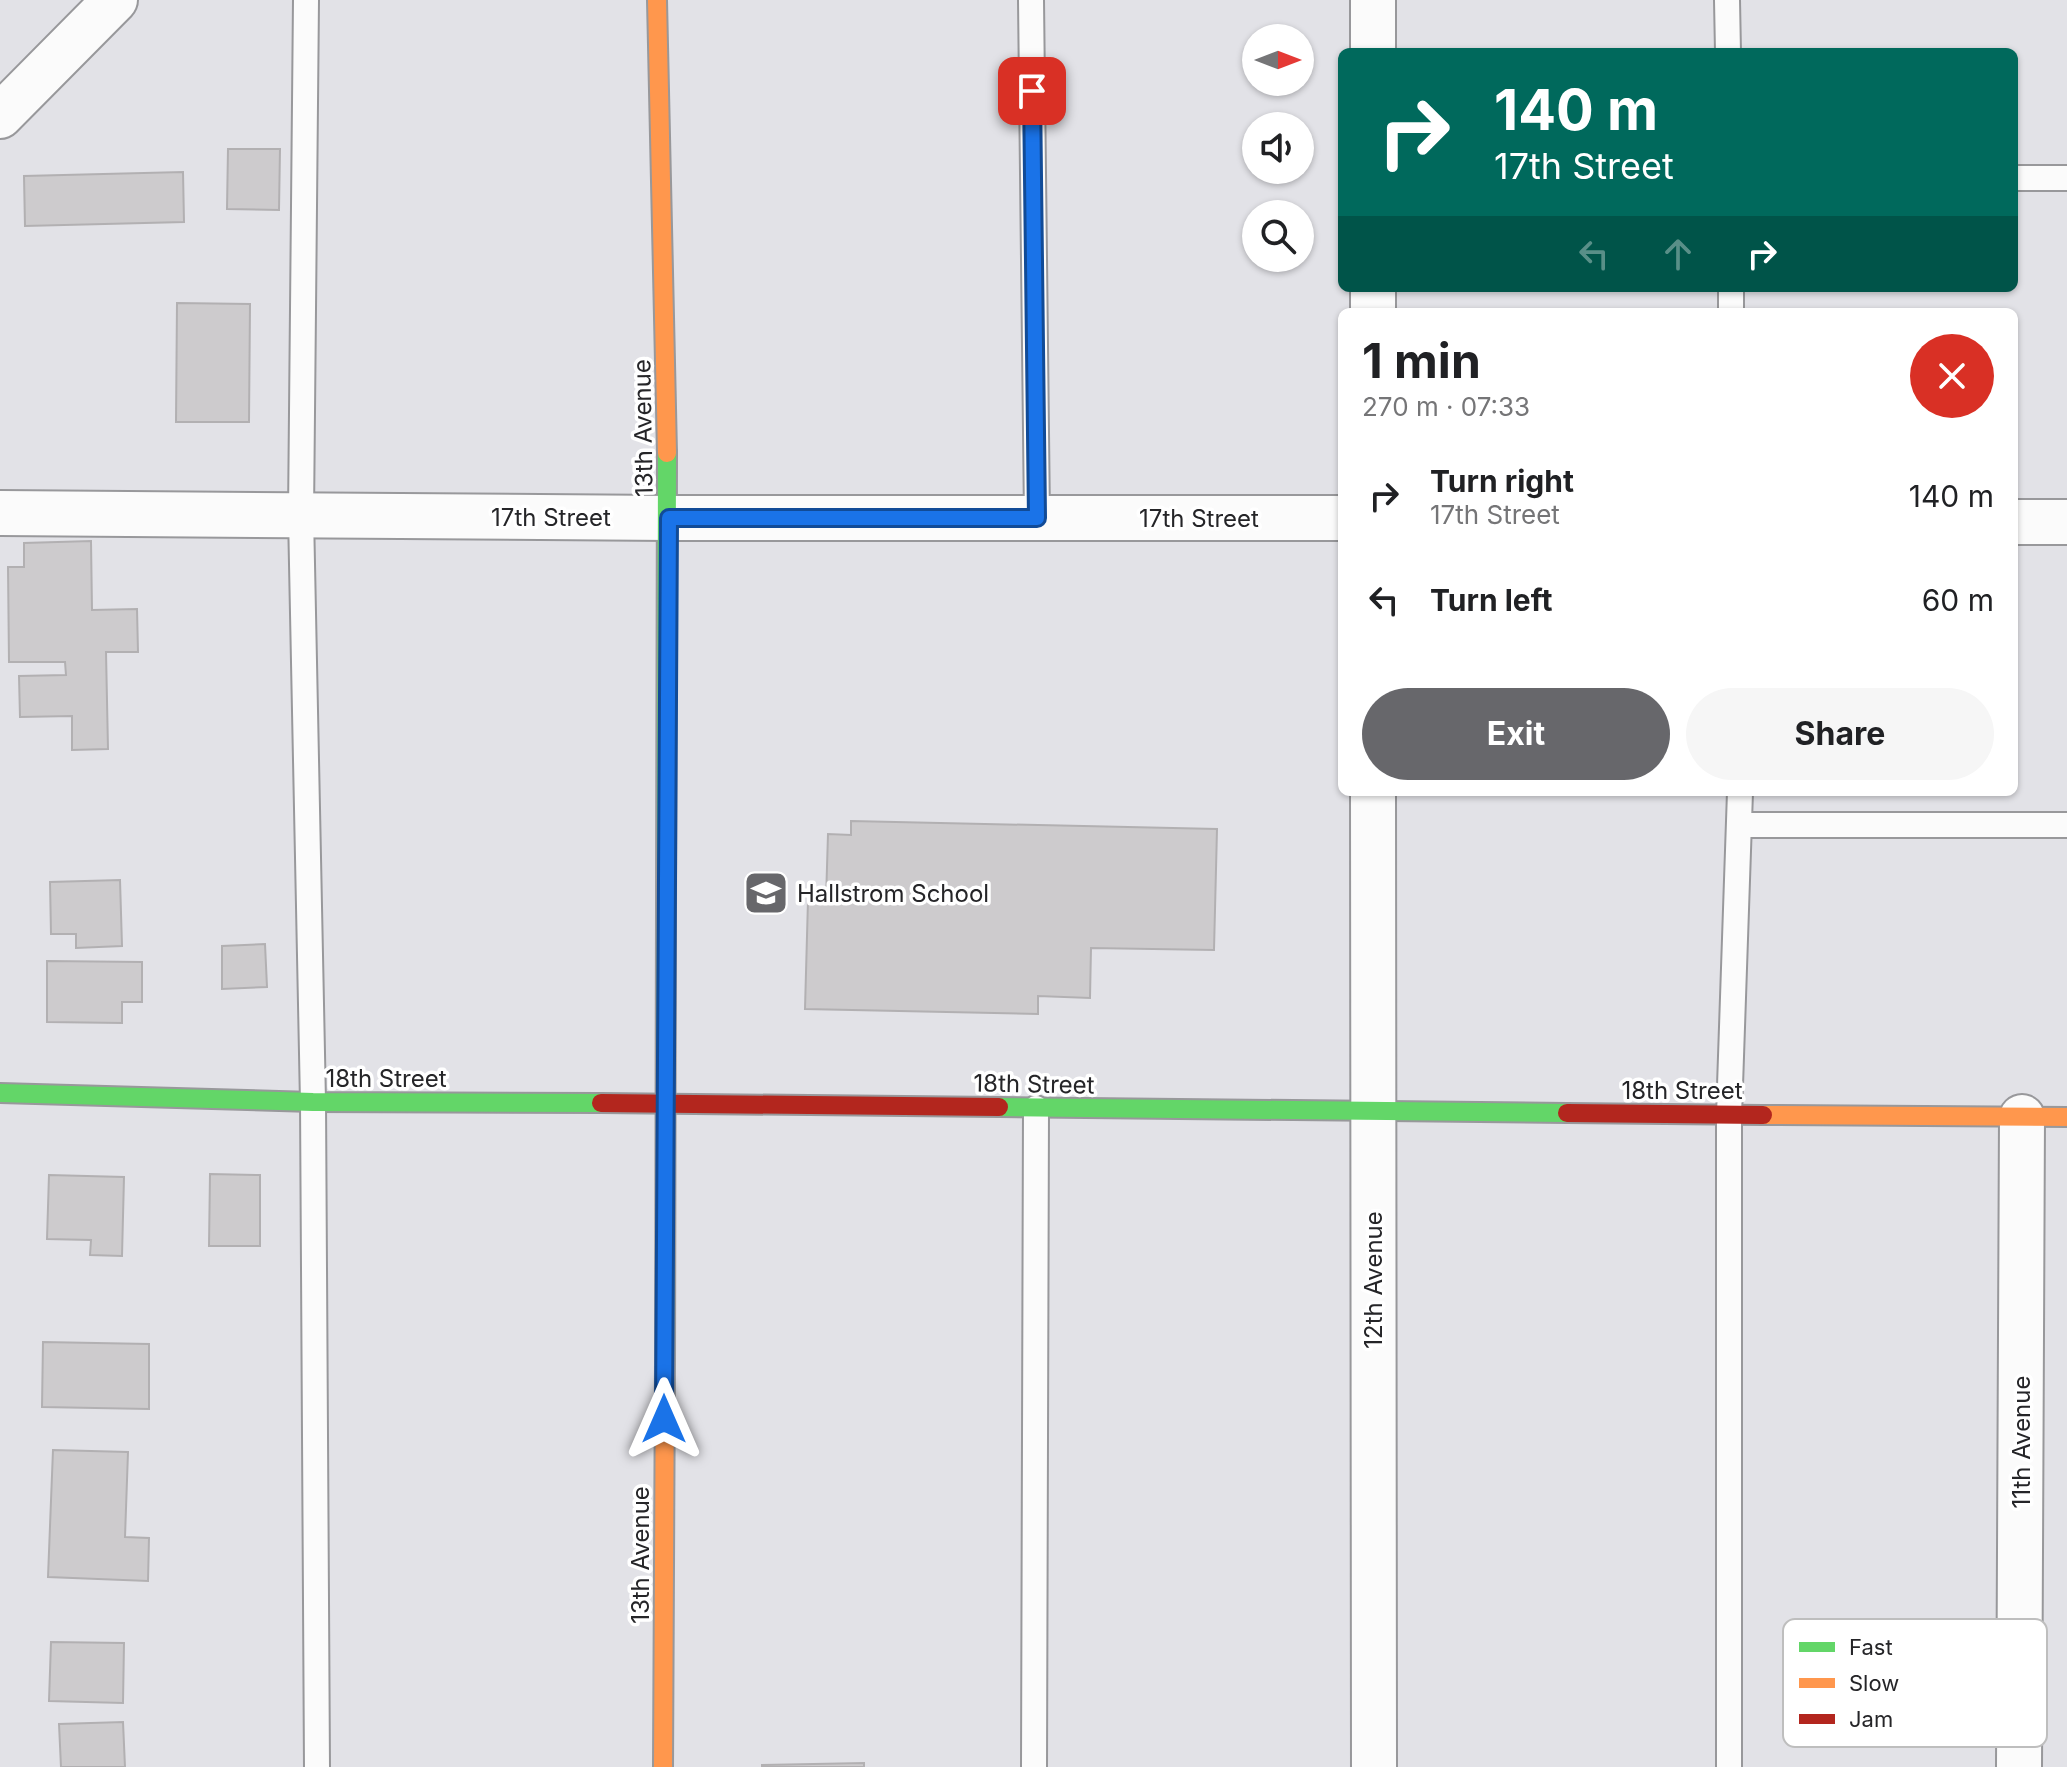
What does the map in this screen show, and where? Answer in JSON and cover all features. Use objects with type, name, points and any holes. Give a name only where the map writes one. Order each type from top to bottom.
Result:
[{"type":"street","points":[[0,116],[115,0]]},
{"type":"street","name":"13th Avenue","points":[[657,0],[669,518],[663,1767]]},
{"type":"street","points":[[1373,0],[1373,48]]},
{"type":"street","name":"17th Street","points":[[0,513],[669,518],[1338,518]]},
{"type":"street","points":[[2018,522],[2067,522]]},
{"type":"street","name":"12th Avenue","points":[[1373,796],[1374,1767]]},
{"type":"street","name":"18th Street","points":[[0,1093],[313,1102],[2067,1117]]},
{"type":"street","name":"11th Avenue","points":[[2020,1619],[2022,1117]]},
{"type":"street","name":"11th Avenue","points":[[2019,1747],[2019,1767]]},
{"type":"lane","points":[[306,0],[301,515],[313,1102],[317,1767]]},
{"type":"lane","points":[[1031,0],[1037,518]]},
{"type":"lane","points":[[1727,0],[1728,48]]},
{"type":"lane","points":[[2018,178],[2067,178]]},
{"type":"lane","points":[[1729,1767],[1729,1115],[1740,796]]},
{"type":"lane","points":[[1740,825],[2067,825]]},
{"type":"lane","points":[[1034,1767],[1036,1108]]},
{"type":"building","points":[[228,149],[280,149],[279,210],[227,209]]},
{"type":"building","points":[[183,172],[184,222],[25,226],[24,176]]},
{"type":"building","points":[[177,303],[250,304],[249,422],[176,422]]},
{"type":"building","points":[[91,541],[92,610],[137,609],[138,652],[106,652],[108,749],[72,750],[72,716],[20,717],[19,676],[66,675],[65,662],[9,662],[8,567],[24,567],[24,543]]},
{"type":"building","points":[[851,821],[1217,829],[1214,950],[1091,948],[1090,998],[1038,996],[1038,1014],[805,1009],[808,900],[826,900],[828,834],[851,835]]},
{"type":"building","points":[[120,880],[122,946],[76,948],[76,934],[51,934],[50,882]]},
{"type":"building","points":[[265,944],[267,987],[222,989],[222,946]]},
{"type":"building","points":[[47,961],[142,962],[142,1002],[122,1002],[122,1023],[47,1022]]},
{"type":"building","points":[[210,1174],[260,1175],[260,1246],[209,1246]]},
{"type":"building","points":[[49,1175],[124,1177],[122,1256],[90,1255],[91,1240],[47,1239]]},
{"type":"building","points":[[43,1342],[149,1344],[149,1409],[42,1407]]},
{"type":"building","points":[[53,1450],[128,1452],[125,1537],[149,1538],[148,1581],[48,1577]]},
{"type":"building","points":[[51,1642],[124,1643],[123,1703],[49,1701]]},
{"type":"building","points":[[123,1722],[125,1767],[61,1767],[59,1724]]},
{"type":"building","points":[[864,1763],[864,1767],[762,1767],[762,1765]]},
{"type":"traffic: fast","points":[[665,1363],[667,453]]},
{"type":"traffic: fast","points":[[0,1093],[313,1102],[601,1103]]},
{"type":"traffic: fast","points":[[999,1107],[1567,1113]]},
{"type":"traffic: slow","points":[[657,0],[667,453]]},
{"type":"traffic: slow","points":[[1763,1115],[2067,1117]]},
{"type":"traffic: slow","points":[[663,1767],[665,1363]]},
{"type":"traffic: jam","points":[[601,1103],[999,1107]]},
{"type":"traffic: jam","points":[[1567,1113],[1763,1115]]},
{"type":"place","name":"Hallstrom School","points":[[766,893]]},
{"type":"route","points":[[664,1419],[669,518],[1037,518],[1032,91]]}]
